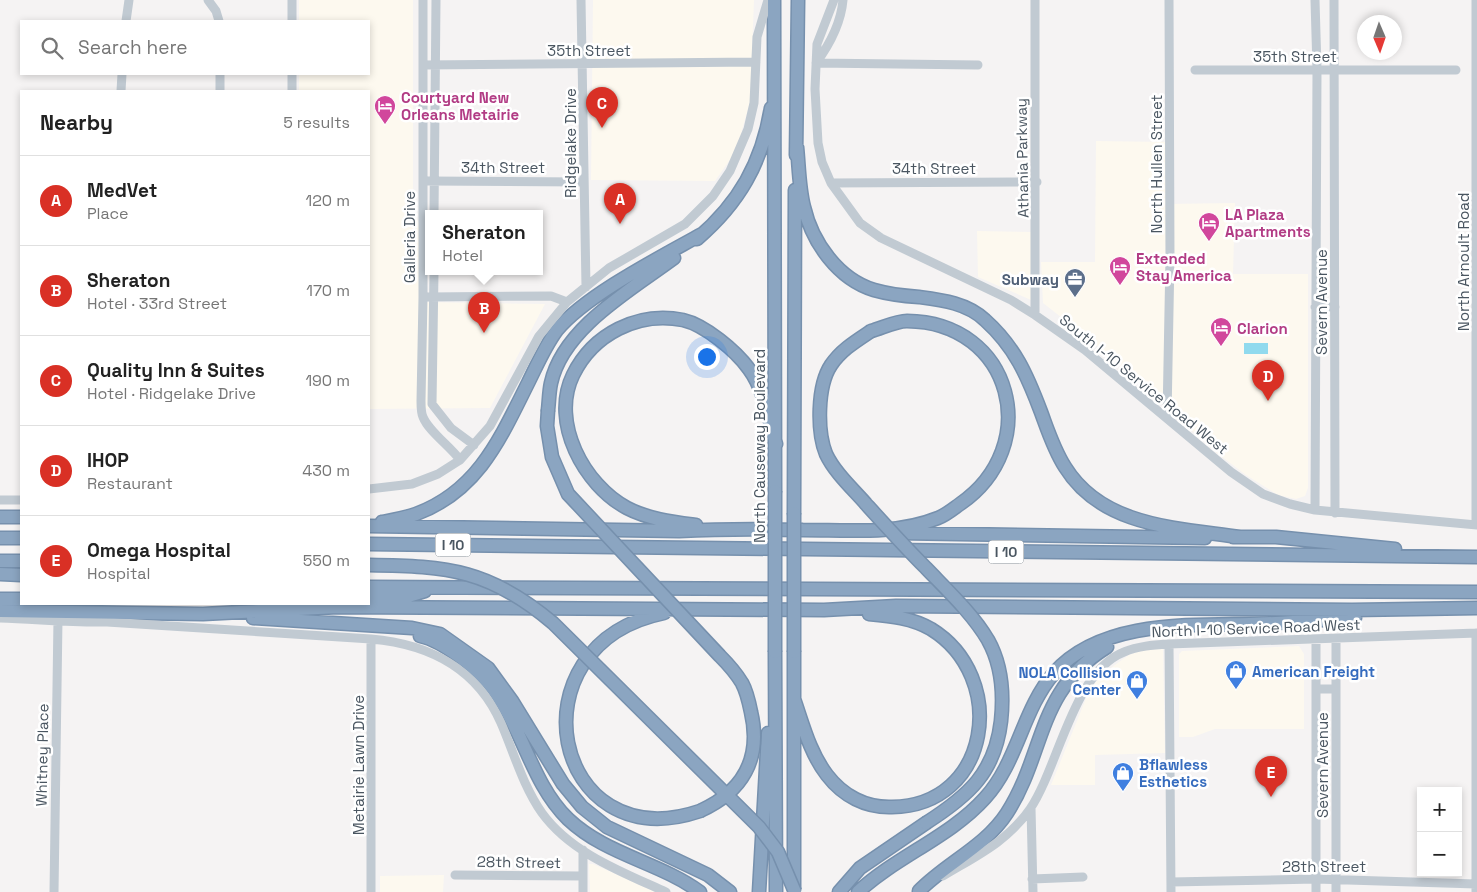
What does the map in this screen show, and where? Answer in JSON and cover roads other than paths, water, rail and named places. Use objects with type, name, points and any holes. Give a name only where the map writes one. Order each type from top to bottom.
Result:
[{"type":"highway","name":"North Causeway Boulevard","points":[[774,0],[776,123],[776,892]]},
{"type":"highway","points":[[795,892],[794,313],[798,0]]},
{"type":"highway","points":[[678,608],[636,621],[598,644],[583,664],[572,684],[564,716],[567,744],[577,772],[588,787],[618,810],[637,817],[669,818],[700,811],[713,805],[731,792],[740,782],[750,764],[753,723],[747,694],[742,682],[720,656],[568,494],[552,457],[547,426],[551,382],[562,356],[578,333],[702,234],[736,199],[760,155],[774,85]]},
{"type":"highway","points":[[796,147],[804,206],[809,225],[822,248],[840,270],[856,282],[873,290],[953,302],[983,318],[1008,343],[1017,356],[1027,376],[1058,455],[1080,488],[1093,499],[1121,515],[1148,523],[1240,537]]},
{"type":"highway","points":[[370,524],[415,515],[448,498],[474,476],[492,453],[542,354],[558,330],[580,308],[702,234]]},
{"type":"highway","points":[[729,528],[662,520],[626,508],[606,492],[584,468],[572,447],[566,409],[569,384],[573,374],[585,354],[614,329],[630,323],[657,318],[685,320],[727,344],[750,370],[765,404],[776,444]]},
{"type":"highway","points":[[370,524],[679,531],[729,528],[861,530],[905,528],[940,518],[971,496],[992,472],[1004,447],[1009,420],[1006,394],[995,366],[973,341],[942,324],[905,321],[871,331],[847,347],[830,367],[821,394],[820,428],[826,452],[832,464],[857,494],[969,613],[988,640],[1001,672],[1003,704],[999,736],[988,765],[972,791],[860,868],[839,892]]},
{"type":"highway","points":[[0,517],[20,517]]},
{"type":"highway","points":[[861,530],[912,535],[1184,538],[1276,537],[1476,557]]},
{"type":"highway","points":[[0,538],[20,538]]},
{"type":"highway","name":"I 10","points":[[370,544],[1476,557]]},
{"type":"highway","points":[[0,561],[20,561]]},
{"type":"highway","points":[[370,565],[411,565],[455,570],[492,582],[526,600],[553,623],[759,827],[778,852],[795,892]]},
{"type":"highway","points":[[0,574],[20,575]]},
{"type":"highway","points":[[370,587],[1477,592]]},
{"type":"highway","points":[[370,598],[405,597],[434,588]]},
{"type":"highway","points":[[0,599],[20,599]]},
{"type":"highway","points":[[203,614],[338,607],[824,610],[896,606],[1352,610],[1477,608]]},
{"type":"highway","points":[[0,610],[203,614],[412,628],[440,634],[488,668],[509,695],[555,772],[582,807],[607,826],[708,874],[730,892]]},
{"type":"highway","points":[[794,698],[811,747],[827,776],[846,796],[880,807],[912,807],[940,795],[963,775],[977,747],[980,716],[968,671],[952,647],[931,629],[903,618],[824,610]]},
{"type":"highway","points":[[858,892],[891,866],[961,820],[986,797],[1007,766],[1035,699],[1054,672],[1092,646],[1124,634],[1212,624],[1477,613]]},
{"type":"highway","points":[[381,627],[424,637],[447,647],[487,681],[502,701],[551,800],[568,819],[591,837],[618,853],[687,882],[700,892]]},
{"type":"highway","points":[[918,892],[935,874],[994,830],[1007,813],[1018,792],[1054,702],[1068,679],[1086,660],[1116,642],[1124,634]]},
{"type":"highway","points":[[758,892],[769,724],[775,699]]},
{"type":"street","points":[[126,20],[129,0]]},
{"type":"street","points":[[208,0],[216,11],[219,20]]},
{"type":"street","points":[[292,0],[292,20]]},
{"type":"street","name":"Galleria Drive","points":[[423,0],[421,401],[423,417],[431,429],[450,446],[460,460]]},
{"type":"street","name":"Galleria Drive","points":[[434,210],[436,0]]},
{"type":"street","name":"Ridgelake Drive","points":[[582,0],[584,64],[583,182],[586,287]]},
{"type":"street","points":[[370,489],[412,484],[438,474],[460,460],[490,426],[539,336],[567,302],[609,268],[685,224],[715,193],[730,171],[748,129],[754,103],[757,37],[768,0]]},
{"type":"street","name":"South I-10 Service Road West","points":[[834,0],[816,44],[814,89],[818,143],[831,183],[860,223],[881,238],[1011,300],[1036,315],[1085,350],[1232,472],[1263,494],[1290,504],[1315,510],[1476,525]]},
{"type":"street","name":"South I-10 Service Road West","points":[[816,63],[826,48],[841,14],[843,0]]},
{"type":"street","name":"Athania Parkway","points":[[1035,0],[1036,315]]},
{"type":"street","name":"North Hullen Street","points":[[1167,417],[1170,257],[1169,0]]},
{"type":"street","name":"Severn Avenue","points":[[1315,0],[1317,69],[1315,510]]},
{"type":"street","name":"Severn Avenue","points":[[1334,0],[1336,513]]},
{"type":"street","name":"North Arnoult Road","points":[[1476,0],[1476,525]]},
{"type":"street","name":"35th Street","points":[[423,65],[756,62]]},
{"type":"street","points":[[816,63],[978,65]]},
{"type":"street","name":"35th Street","points":[[1195,70],[1456,70]]},
{"type":"street","points":[[121,90],[122,75]]},
{"type":"street","points":[[220,75],[220,90]]},
{"type":"street","points":[[292,75],[292,90]]},
{"type":"street","name":"34th Street","points":[[423,181],[583,182]]},
{"type":"street","name":"34th Street","points":[[831,183],[845,181],[1036,182]]},
{"type":"street","name":"Galleria Drive","points":[[434,275],[432,404],[450,428],[474,445]]},
{"type":"street","points":[[423,297],[551,296],[567,302]]},
{"type":"street","points":[[1315,306],[1335,307]]},
{"type":"street","points":[[0,500],[20,500]]},
{"type":"street","points":[[0,618],[58,619],[83,623],[117,623],[371,639],[393,641],[442,657],[455,664],[479,687],[500,721],[515,761],[541,812],[555,829],[583,850],[666,892]]},
{"type":"street","name":"Whitney Place","points":[[54,892],[58,619]]},
{"type":"street","points":[[1476,633],[1476,888]]},
{"type":"street","name":"North I-10 Service Road West","points":[[918,892],[990,849],[1018,823],[1030,808],[1082,694],[1096,674],[1113,658],[1124,652],[1169,644],[1476,633]]},
{"type":"street","name":"Metairie Lawn Drive","points":[[371,639],[371,892]]},
{"type":"street","name":"Severn Avenue","points":[[1316,639],[1316,892]]},
{"type":"street","name":"Severn Avenue","points":[[1336,639],[1336,892]]},
{"type":"street","points":[[1169,644],[1171,892]]},
{"type":"street","points":[[1316,690],[1336,689]]},
{"type":"street","points":[[1030,808],[1032,892]]},
{"type":"street","points":[[583,850],[583,892]]},
{"type":"street","name":"28th Street","points":[[455,875],[582,876]]},
{"type":"street","points":[[1032,879],[1083,877]]},
{"type":"street","name":"28th Street","points":[[1171,882],[1336,879],[1476,888]]},
{"type":"water","points":[[1244,343],[1268,343],[1268,354],[1244,354]]},
{"type":"place","name":"Courtyard New Orleans Metairie","points":[[385,125]]},
{"type":"place","name":"Quality Inn & Suites","points":[[602,128]]},
{"type":"place","name":"MedVet","points":[[620,224]]},
{"type":"place","name":"LA Plaza Apartments","points":[[1209,242]]},
{"type":"place","name":"Extended Stay America","points":[[1120,286]]},
{"type":"place","name":"Subway","points":[[1075,298]]},
{"type":"place","name":"Sheraton","points":[[484,333]]},
{"type":"place","name":"Clarion","points":[[1221,347]]},
{"type":"place","name":"IHOP","points":[[1268,401]]},
{"type":"place","name":"American Freight","points":[[1236,690]]},
{"type":"place","name":"NOLA Collision Center","points":[[1137,700]]},
{"type":"place","name":"Bflawless Esthetics","points":[[1123,792]]},
{"type":"place","name":"Omega Hospital","points":[[1271,797]]}]
